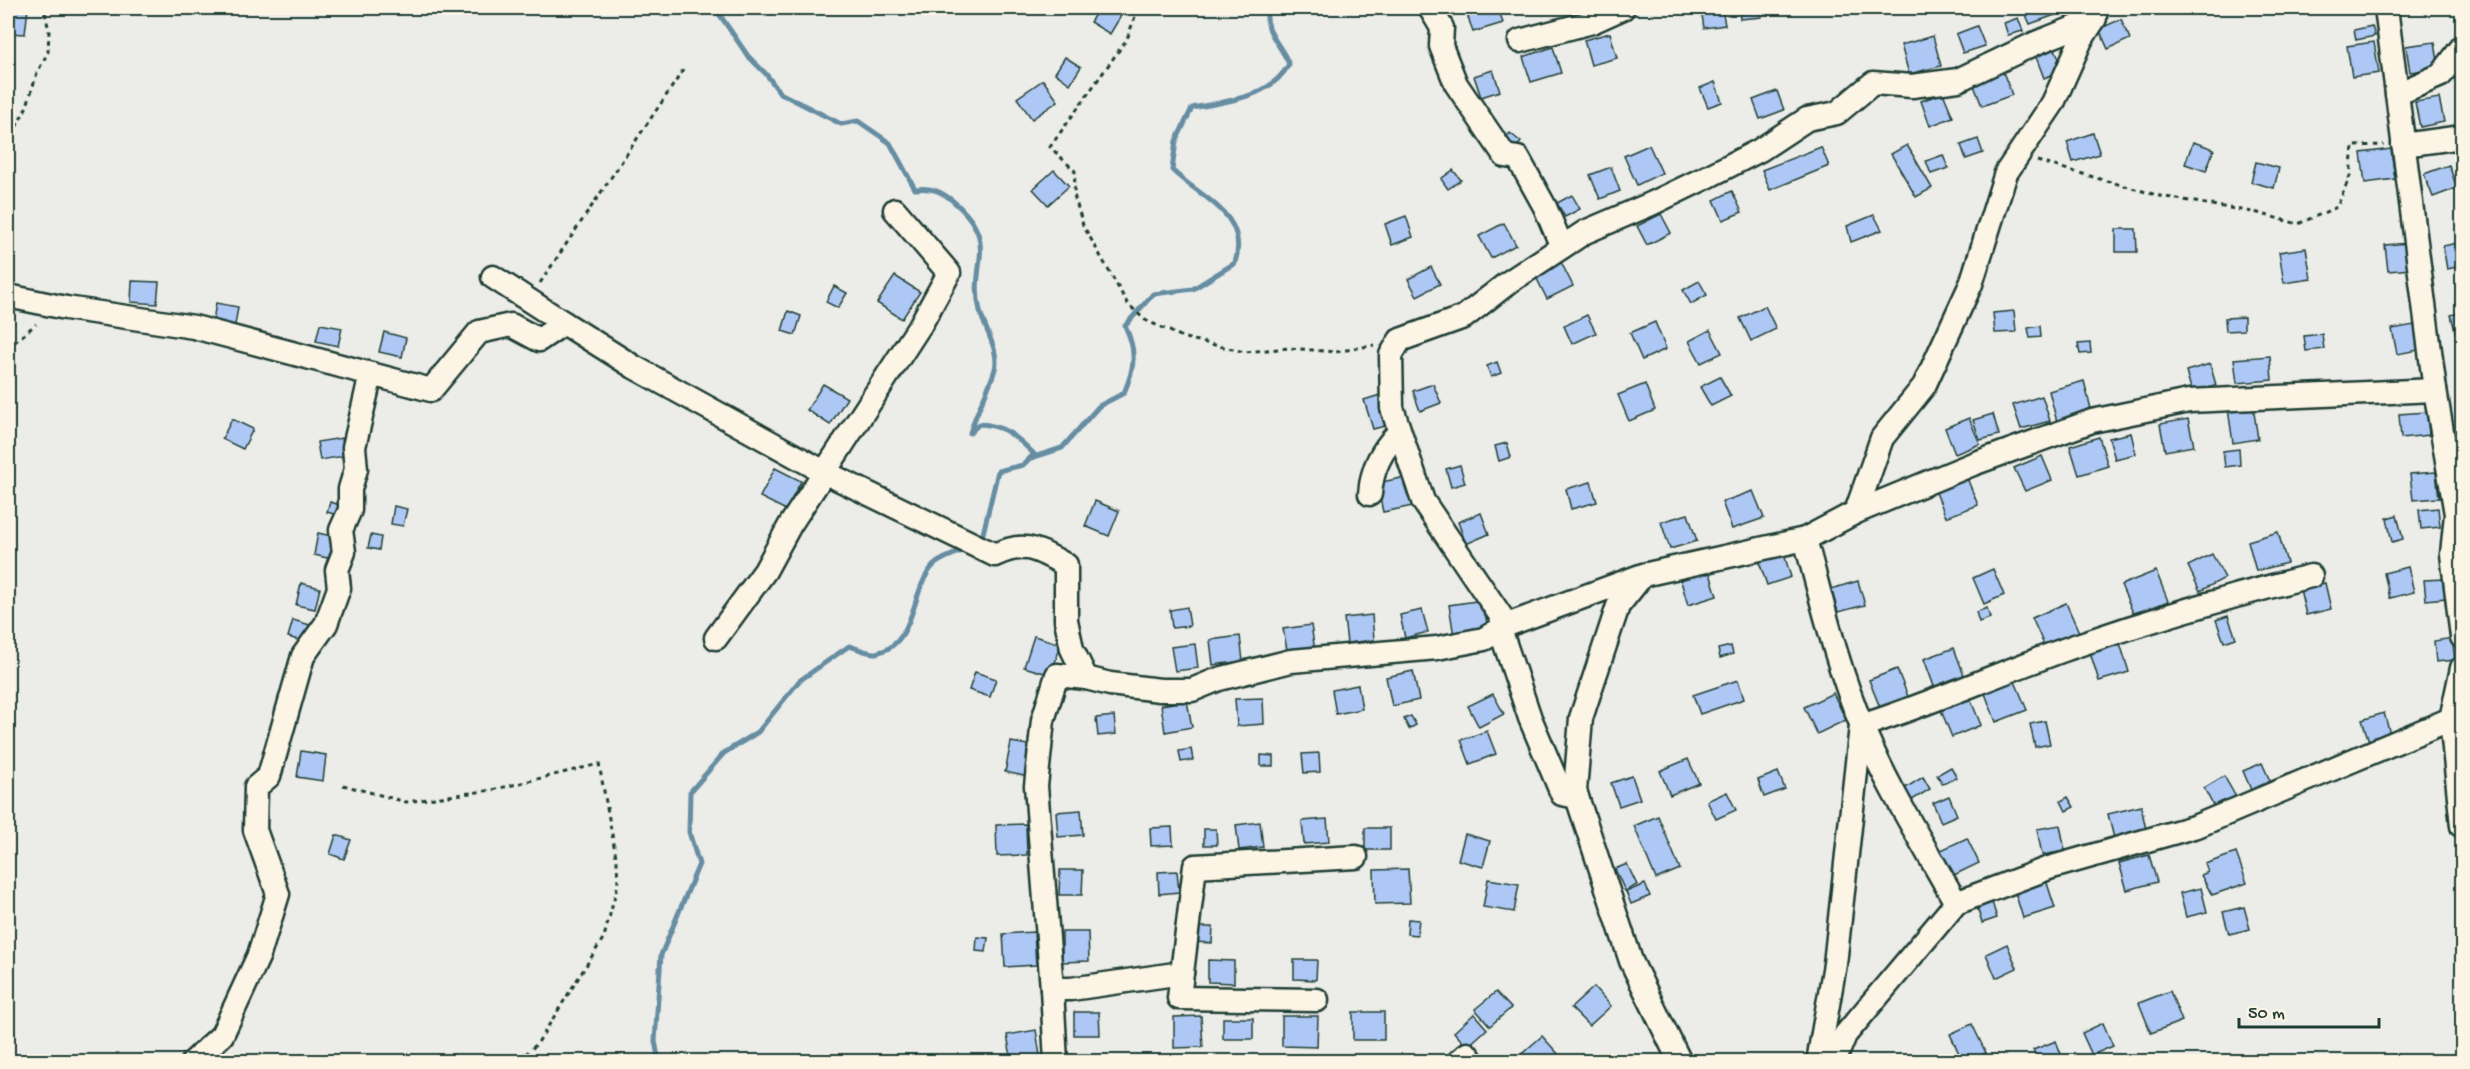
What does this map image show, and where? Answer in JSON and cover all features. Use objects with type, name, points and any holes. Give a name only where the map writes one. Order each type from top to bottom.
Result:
[{"type":"street","points":[[1430,8],[1442,28],[1441,46],[1456,84],[1505,156],[1518,158],[1545,207],[1562,247]]},
{"type":"street","points":[[1520,41],[1592,22],[1623,8]]},
{"type":"street","points":[[2386,8],[2435,390],[2459,513],[2452,554],[2463,637]]},
{"type":"street","points":[[1577,797],[1562,794],[1530,718],[1503,627],[1423,501],[1392,408],[1391,355],[1400,340],[1464,317],[1585,232],[1652,204],[1760,150],[1807,119],[1837,114],[1874,83],[1912,86],[1958,80],[2098,14]]},
{"type":"street","points":[[1856,512],[1882,438],[1924,386],[1971,284],[2006,173],[2053,103],[2081,40],[2098,14]]},
{"type":"street","points":[[2397,94],[2440,75],[2463,47]]},
{"type":"street","points":[[2403,145],[2463,137]]},
{"type":"street","points":[[716,638],[765,571],[790,525],[921,324],[949,273],[895,210]]},
{"type":"street","points":[[493,277],[634,367],[826,473],[994,555],[1009,548],[1032,547],[1066,564],[1066,620],[1072,649],[1086,678]]},
{"type":"street","points":[[8,296],[66,309],[194,327],[431,390],[479,332],[511,325],[539,339],[564,323]]},
{"type":"street","points":[[194,1062],[222,1035],[259,955],[278,894],[255,830],[256,787],[269,776],[303,656],[326,624],[339,588],[338,570],[344,552],[341,530],[350,510],[350,489],[356,469],[354,447],[371,374]]},
{"type":"street","points":[[1056,1062],[1036,786],[1043,720],[1057,675],[1136,687],[1192,690],[1219,679],[1291,661],[1437,648],[1484,639],[1503,627],[1643,575],[1805,539],[1856,512],[1973,464],[2092,421],[2189,401],[2435,390]]},
{"type":"street","points":[[1370,494],[1371,476],[1383,449],[1399,432]]},
{"type":"street","points":[[1805,539],[1861,726],[1899,802],[1956,903]]},
{"type":"street","points":[[1643,575],[1618,606],[1581,718],[1577,797],[1631,961],[1680,1062]]},
{"type":"street","points":[[1861,726],[1907,711],[2073,647],[2206,603],[2311,576]]},
{"type":"street","points":[[2463,668],[2451,719],[2460,772],[2463,826]]},
{"type":"street","points":[[1834,1062],[1845,1035],[1956,903],[2049,868],[2197,826],[2451,719]]},
{"type":"street","points":[[1818,1062],[1835,964],[1861,726]]},
{"type":"street","points":[[1317,1000],[1179,998],[1195,866],[1356,857]]},
{"type":"street","points":[[1052,989],[1071,990],[1182,973]]},
{"type":"street","points":[[1458,1062],[1467,1054],[1473,1062]]},
{"type":"path","points":[[8,143],[27,106],[37,74],[48,52],[49,31],[44,8]]},
{"type":"path","points":[[1138,8],[1127,39],[1050,147],[1076,171],[1074,195],[1083,225],[1127,303],[1145,320],[1185,338],[1245,352],[1289,348],[1336,352],[1400,340]]},
{"type":"path","points":[[529,300],[684,69]]},
{"type":"path","points":[[2018,155],[2160,196],[2258,213],[2298,224],[2337,207],[2350,176],[2353,146],[2403,145]]},
{"type":"path","points":[[8,348],[37,323]]},
{"type":"path","points":[[343,785],[406,802],[492,789],[598,764],[617,862],[618,884],[604,938],[537,1044],[517,1062]]},
{"type":"building","points":[[8,8],[28,8],[25,34],[8,33]]},
{"type":"building","points":[[1099,8],[1113,8],[1122,14],[1110,34],[1090,22]]},
{"type":"building","points":[[1465,8],[1498,8],[1503,23],[1473,32]]},
{"type":"building","points":[[1701,8],[1722,8],[1725,25],[1704,28]]},
{"type":"building","points":[[1739,8],[1761,8],[1762,17],[1740,19]]},
{"type":"building","points":[[2023,8],[2052,8],[2055,15],[2030,24]]},
{"type":"building","points":[[2018,18],[2023,31],[2008,35],[2004,23]]},
{"type":"building","points":[[2121,19],[2130,39],[2108,49],[2099,29]]},
{"type":"building","points":[[1977,26],[1985,46],[1963,53],[1956,34]]},
{"type":"building","points":[[2372,26],[2375,36],[2356,40],[2354,30]]},
{"type":"building","points":[[1610,33],[1617,58],[1591,65],[1584,40]]},
{"type":"building","points":[[1933,36],[1941,66],[1909,74],[1901,45]]},
{"type":"building","points":[[2374,42],[2379,73],[2352,77],[2347,46]]},
{"type":"building","points":[[2435,42],[2439,68],[2410,72],[2406,46]]},
{"type":"building","points":[[1553,47],[1561,73],[1531,82],[1523,57]]},
{"type":"building","points":[[2055,49],[2064,70],[2044,78],[2036,57]]},
{"type":"building","points":[[1065,57],[1081,67],[1070,84],[1055,73]]},
{"type":"building","points":[[1493,70],[1500,91],[1481,97],[1474,76]]},
{"type":"building","points":[[2003,72],[2012,95],[1982,106],[1973,83]]},
{"type":"building","points":[[1043,80],[1058,101],[1032,119],[1017,98]]},
{"type":"building","points":[[1715,82],[1722,102],[1708,107],[1700,88]]},
{"type":"building","points":[[1777,91],[1784,110],[1760,119],[1753,100]]},
{"type":"building","points":[[1943,93],[1953,117],[1930,126],[1921,101]]},
{"type":"building","points":[[2439,98],[2444,122],[2420,127],[2415,102]]},
{"type":"building","points":[[1510,133],[1521,142],[1512,152],[1502,143]]},
{"type":"building","points":[[2093,133],[2100,154],[2073,162],[2067,142]]},
{"type":"building","points":[[1978,139],[1983,153],[1966,159],[1961,145]]},
{"type":"building","points":[[2193,142],[2214,149],[2206,171],[2185,164]]},
{"type":"building","points":[[1649,145],[1662,173],[1637,185],[1624,156]]},
{"type":"building","points":[[1907,145],[1932,188],[1916,197],[1891,154]]},
{"type":"building","points":[[1821,147],[1829,166],[1770,190],[1762,170]]},
{"type":"building","points":[[2391,149],[2395,179],[2365,183],[2361,153]]},
{"type":"building","points":[[1943,155],[1948,168],[1931,174],[1926,161]]},
{"type":"building","points":[[2256,162],[2279,168],[2274,188],[2251,182]]},
{"type":"building","points":[[2449,165],[2457,188],[2433,197],[2424,174]]},
{"type":"building","points":[[1611,167],[1620,191],[1600,199],[1590,175]]},
{"type":"building","points":[[1054,170],[1069,186],[1048,205],[1033,189]]},
{"type":"building","points":[[1453,170],[1461,180],[1448,189],[1441,179]]},
{"type":"building","points":[[1732,191],[1742,212],[1723,220],[1714,200]]},
{"type":"building","points":[[1572,195],[1580,209],[1565,217],[1557,203]]},
{"type":"building","points":[[1661,214],[1671,233],[1647,245],[1637,226]]},
{"type":"building","points":[[1874,215],[1882,230],[1851,242],[1847,226]]},
{"type":"building","points":[[1406,216],[1413,237],[1392,245],[1385,224]]},
{"type":"building","points":[[1504,223],[1516,245],[1491,258],[1479,236]]},
{"type":"building","points":[[2116,229],[2136,229],[2137,252],[2116,252]]},
{"type":"building","points":[[2462,242],[2462,266],[2447,269],[2443,246]]},
{"type":"building","points":[[2409,243],[2412,269],[2388,271],[2385,245]]},
{"type":"building","points":[[2306,248],[2311,279],[2284,283],[2279,252]]},
{"type":"building","points":[[1561,262],[1573,286],[1547,299],[1535,275]]},
{"type":"building","points":[[1431,267],[1440,284],[1417,296],[1408,279]]},
{"type":"building","points":[[895,276],[920,292],[902,319],[877,303]]},
{"type":"building","points":[[132,281],[159,282],[157,304],[131,302]]},
{"type":"building","points":[[1699,281],[1707,295],[1691,304],[1683,290]]},
{"type":"building","points":[[834,286],[847,293],[838,308],[826,302]]},
{"type":"building","points":[[216,303],[238,307],[235,325],[213,321]]},
{"type":"building","points":[[1765,306],[1776,329],[1751,341],[1740,318]]},
{"type":"building","points":[[788,311],[801,316],[795,335],[782,331]]},
{"type":"building","points":[[2014,311],[2016,332],[1995,333],[1993,313]]},
{"type":"building","points":[[2462,312],[2462,337],[2457,339],[2451,315]]},
{"type":"building","points":[[1587,315],[1596,333],[1572,344],[1564,326]]},
{"type":"building","points":[[2244,317],[2244,330],[2226,331],[2225,318]]},
{"type":"building","points":[[1655,322],[1666,349],[1642,360],[1630,333]]},
{"type":"building","points":[[320,324],[342,328],[338,346],[316,341]]},
{"type":"building","points":[[2414,325],[2419,350],[2397,354],[2392,329]]},
{"type":"building","points":[[2040,326],[2041,337],[2030,338],[2028,328]]},
{"type":"building","points":[[1710,330],[1722,353],[1701,363],[1689,341]]},
{"type":"building","points":[[384,332],[406,338],[402,357],[379,352]]},
{"type":"building","points":[[2322,334],[2324,349],[2306,351],[2304,336]]},
{"type":"building","points":[[2090,343],[2091,353],[2080,354],[2078,344]]},
{"type":"building","points":[[2270,356],[2272,380],[2237,383],[2234,359]]},
{"type":"building","points":[[1497,362],[1501,373],[1491,377],[1487,366]]},
{"type":"building","points":[[2210,364],[2216,385],[2192,392],[2186,371]]},
{"type":"building","points":[[1720,377],[1731,396],[1711,406],[1700,387]]},
{"type":"building","points":[[2084,381],[2092,413],[2057,422],[2049,391]]},
{"type":"building","points":[[823,384],[847,398],[830,425],[807,410]]},
{"type":"building","points":[[1433,384],[1441,403],[1420,411],[1413,391]]},
{"type":"building","points":[[1645,384],[1655,410],[1629,421],[1618,395]]},
{"type":"building","points":[[1380,395],[1389,425],[1373,429],[1364,400]]},
{"type":"building","points":[[2042,396],[2050,421],[2021,429],[2013,405]]},
{"type":"building","points":[[2253,406],[2258,439],[2233,443],[2228,409]]},
{"type":"building","points":[[2427,412],[2429,435],[2401,438],[2399,414]]},
{"type":"building","points":[[1993,414],[1999,435],[1980,440],[1973,420]]},
{"type":"building","points":[[1969,418],[1980,444],[1955,454],[1945,428]]},
{"type":"building","points":[[232,419],[253,429],[243,449],[222,439]]},
{"type":"building","points":[[2188,419],[2194,446],[2165,451],[2160,424]]},
{"type":"building","points":[[2131,433],[2136,454],[2115,459],[2109,438]]},
{"type":"building","points":[[2099,437],[2108,466],[2079,475],[2070,446]]},
{"type":"building","points":[[342,438],[345,456],[320,460],[317,442]]},
{"type":"building","points":[[1507,443],[1511,457],[1499,461],[1495,446]]},
{"type":"building","points":[[2239,449],[2240,465],[2225,467],[2223,451]]},
{"type":"building","points":[[2042,456],[2052,480],[2025,491],[2014,468]]},
{"type":"building","points":[[1460,465],[1465,483],[1451,487],[1446,469]]},
{"type":"building","points":[[775,468],[801,481],[786,510],[760,497]]},
{"type":"building","points":[[2436,472],[2439,498],[2413,500],[2410,474]]},
{"type":"building","points":[[1406,477],[1413,506],[1383,512],[1377,483]]},
{"type":"building","points":[[1967,478],[1978,505],[1946,517],[1935,490]]},
{"type":"building","points":[[1591,482],[1597,502],[1571,509],[1566,489]]},
{"type":"building","points":[[1753,491],[1764,518],[1732,529],[1722,502]]},
{"type":"building","points":[[1095,501],[1119,511],[1109,536],[1085,526]]},
{"type":"building","points":[[330,502],[344,506],[341,516],[327,512]]},
{"type":"building","points":[[394,506],[407,509],[403,526],[391,524]]},
{"type":"building","points":[[2438,508],[2440,527],[2421,529],[2419,510]]},
{"type":"building","points":[[1481,513],[1489,534],[1466,544],[1458,522]]},
{"type":"building","points":[[1688,514],[1697,541],[1670,549],[1661,522]]},
{"type":"building","points":[[2397,515],[2403,539],[2392,542],[2387,518]]},
{"type":"building","points":[[2278,532],[2287,563],[2256,571],[2248,541]]},
{"type":"building","points":[[318,533],[336,537],[332,559],[314,555]]},
{"type":"building","points":[[371,535],[381,537],[379,550],[368,548]]},
{"type":"building","points":[[1783,551],[1791,577],[1767,585],[1758,559]]},
{"type":"building","points":[[2212,554],[2225,578],[2200,591],[2188,566]]},
{"type":"building","points":[[2408,567],[2414,592],[2390,598],[2384,573]]},
{"type":"building","points":[[1993,569],[2004,595],[1984,604],[1973,578]]},
{"type":"building","points":[[1709,570],[1717,596],[1688,605],[1680,578]]},
{"type":"building","points":[[2156,571],[2168,601],[2134,615],[2121,585]]},
{"type":"building","points":[[2445,579],[2446,598],[2426,600],[2424,580]]},
{"type":"building","points":[[1858,581],[1865,605],[1838,612],[1831,589]]},
{"type":"building","points":[[301,583],[320,588],[315,609],[296,605]]},
{"type":"building","points":[[2325,583],[2331,609],[2306,615],[2300,589]]},
{"type":"building","points":[[1483,600],[1488,630],[1454,636],[1449,605]]},
{"type":"building","points":[[2066,603],[2079,632],[2045,647],[2032,618]]},
{"type":"building","points":[[1187,607],[1190,626],[1172,628],[1170,610]]},
{"type":"building","points":[[1987,608],[1990,618],[1979,622],[1976,612]]},
{"type":"building","points":[[1422,610],[1428,632],[1405,638],[1400,615]]},
{"type":"building","points":[[1372,615],[1374,640],[1347,643],[1344,618]]},
{"type":"building","points":[[2228,616],[2236,638],[2224,642],[2216,620]]},
{"type":"building","points":[[293,620],[310,625],[305,642],[288,637]]},
{"type":"building","points":[[1311,625],[1315,651],[1288,655],[1283,629]]},
{"type":"building","points":[[1034,636],[1061,644],[1051,675],[1024,667]]},
{"type":"building","points":[[1240,636],[1243,661],[1213,665],[1210,640]]},
{"type":"building","points":[[2452,638],[2455,660],[2436,662],[2434,641]]},
{"type":"building","points":[[2119,640],[2129,672],[2099,681],[2089,649]]},
{"type":"building","points":[[1195,644],[1198,668],[1175,671],[1171,647]]},
{"type":"building","points":[[1731,646],[1733,654],[1720,658],[1718,649]]},
{"type":"building","points":[[1954,648],[1965,678],[1935,689],[1924,659]]},
{"type":"building","points":[[1897,669],[1909,699],[1881,710],[1869,680]]},
{"type":"building","points":[[1413,671],[1419,700],[1392,706],[1386,677]]},
{"type":"building","points":[[975,672],[996,679],[990,697],[969,690]]},
{"type":"building","points":[[2014,679],[2027,710],[1996,722],[1984,691]]},
{"type":"building","points":[[1738,680],[1744,699],[1700,714],[1693,695]]},
{"type":"building","points":[[1358,685],[1362,709],[1336,714],[1332,690]]},
{"type":"building","points":[[1833,693],[1846,720],[1817,734],[1804,707]]},
{"type":"building","points":[[1493,694],[1504,714],[1479,727],[1468,706]]},
{"type":"building","points":[[1969,696],[1981,725],[1952,737],[1940,708]]},
{"type":"building","points":[[1263,698],[1264,724],[1237,726],[1235,699]]},
{"type":"building","points":[[1187,701],[1192,727],[1165,732],[1161,705]]},
{"type":"building","points":[[2384,713],[2391,737],[2370,744],[2362,720]]},
{"type":"building","points":[[1114,716],[1116,734],[1098,736],[1096,718]]},
{"type":"building","points":[[1411,716],[1416,725],[1409,729],[1404,719]]},
{"type":"building","points":[[2045,721],[2050,744],[2035,747],[2030,724]]},
{"type":"building","points":[[1487,731],[1496,754],[1470,764],[1461,740]]},
{"type":"building","points":[[1011,742],[1039,747],[1033,778],[1005,772]]},
{"type":"building","points":[[1191,749],[1193,760],[1181,762],[1179,751]]},
{"type":"building","points":[[301,751],[326,755],[323,781],[297,777]]},
{"type":"building","points":[[1319,753],[1320,772],[1304,773],[1302,754]]},
{"type":"building","points":[[1261,755],[1273,756],[1273,766],[1261,766]]},
{"type":"building","points":[[1688,759],[1699,783],[1670,795],[1660,771]]},
{"type":"building","points":[[2262,763],[2271,783],[2252,792],[2243,771]]},
{"type":"building","points":[[1951,767],[1957,777],[1943,784],[1937,775]]},
{"type":"building","points":[[1778,772],[1785,789],[1764,797],[1758,780]]},
{"type":"building","points":[[1632,776],[1640,799],[1619,806],[1611,783]]},
{"type":"building","points":[[2224,776],[2236,797],[2215,809],[2204,788]]},
{"type":"building","points":[[1923,777],[1930,789],[1909,802],[1902,790]]},
{"type":"building","points":[[1727,792],[1736,810],[1716,819],[1707,801]]},
{"type":"building","points":[[1949,796],[1957,815],[1941,822],[1933,803]]},
{"type":"building","points":[[2068,797],[2074,807],[2066,811],[2061,801]]},
{"type":"building","points":[[2141,806],[2148,839],[2116,846],[2108,814]]},
{"type":"building","points":[[1081,810],[1083,835],[1058,837],[1056,812]]},
{"type":"building","points":[[1658,816],[1680,869],[1656,879],[1634,826]]},
{"type":"building","points":[[1327,819],[1329,842],[1304,844],[1302,821]]},
{"type":"building","points":[[1260,822],[1263,847],[1239,850],[1236,825]]},
{"type":"building","points":[[1026,824],[1027,855],[997,856],[996,825]]},
{"type":"building","points":[[2060,825],[2065,851],[2042,855],[2037,829]]},
{"type":"building","points":[[1172,827],[1173,845],[1151,846],[1150,828]]},
{"type":"building","points":[[1365,828],[1390,828],[1390,850],[1365,850]]},
{"type":"building","points":[[1204,829],[1216,829],[1217,845],[1204,845]]},
{"type":"building","points":[[1465,834],[1490,841],[1483,867],[1458,860]]},
{"type":"building","points":[[336,835],[351,840],[344,859],[330,854]]},
{"type":"building","points":[[1967,838],[1979,863],[1952,876],[1939,851]]},
{"type":"building","points":[[2236,853],[2247,883],[2212,895],[2201,875],[2208,872],[2205,864]]},
{"type":"building","points":[[2149,855],[2157,882],[2127,890],[2119,863]]},
{"type":"building","points":[[1627,864],[1637,885],[1625,891],[1615,869]]},
{"type":"building","points":[[1408,869],[1410,903],[1375,904],[1374,870]]},
{"type":"building","points":[[1060,870],[1083,870],[1082,895],[1059,895]]},
{"type":"building","points":[[1177,871],[1179,892],[1159,894],[1158,872]]},
{"type":"building","points":[[1488,879],[1519,884],[1514,912],[1483,907]]},
{"type":"building","points":[[2046,880],[2055,908],[2023,918],[2014,889]]},
{"type":"building","points":[[1645,884],[1650,896],[1631,904],[1626,892]]},
{"type":"building","points":[[2201,888],[2207,912],[2186,917],[2180,893]]},
{"type":"building","points":[[1991,899],[1997,918],[1982,923],[1976,904]]},
{"type":"building","points":[[2244,907],[2250,929],[2229,934],[2223,912]]},
{"type":"building","points":[[1408,919],[1419,920],[1417,935],[1407,934]]},
{"type":"building","points":[[1194,927],[1213,927],[1212,943],[1194,942]]},
{"type":"building","points":[[1034,932],[1036,965],[1005,967],[1003,934]]},
{"type":"building","points":[[1062,932],[1088,932],[1089,961],[1062,962]]},
{"type":"building","points":[[977,937],[988,938],[986,952],[976,951]]},
{"type":"building","points":[[2007,944],[2017,968],[1996,978],[1986,954]]},
{"type":"building","points":[[1208,960],[1234,961],[1234,983],[1208,982]]},
{"type":"building","points":[[1294,960],[1317,960],[1316,980],[1294,979]]},
{"type":"building","points":[[1594,987],[1611,1006],[1589,1026],[1571,1008]]},
{"type":"building","points":[[2170,991],[2182,1021],[2151,1033],[2139,1003]]},
{"type":"building","points":[[1496,992],[1511,1008],[1490,1026],[1475,1009]]},
{"type":"building","points":[[1074,1012],[1099,1012],[1100,1035],[1074,1035]]},
{"type":"building","points":[[1353,1012],[1384,1012],[1384,1040],[1353,1040]]},
{"type":"building","points":[[1474,1014],[1487,1029],[1467,1047],[1454,1032]]},
{"type":"building","points":[[1201,1016],[1203,1047],[1174,1048],[1174,1017]]},
{"type":"building","points":[[1282,1016],[1318,1016],[1317,1047],[1282,1046]]},
{"type":"building","points":[[1223,1018],[1253,1018],[1253,1039],[1223,1039]]},
{"type":"building","points":[[2103,1023],[2113,1046],[2092,1055],[2082,1033]]},
{"type":"building","points":[[1972,1024],[1986,1053],[1963,1062],[1950,1034]]},
{"type":"building","points":[[1036,1030],[1041,1062],[1012,1062],[1007,1035]]},
{"type":"building","points":[[1542,1036],[1560,1056],[1554,1062],[1518,1062],[1516,1059]]},
{"type":"building","points":[[2056,1041],[2064,1062],[2038,1062],[2033,1050]]},
{"type":"building","points":[[1090,1057],[1091,1062],[1069,1062],[1069,1060]]},
{"type":"waterway","points":[[715,8],[748,56],[766,74],[780,93],[841,124],[858,121],[890,143],[915,189],[936,190],[944,195],[968,216],[976,229],[980,242],[977,294],[980,311],[994,347],[996,362],[970,433],[979,424],[1003,429],[1016,437],[1034,454],[1023,465],[998,471],[981,542]]},
{"type":"waterway","points":[[1031,458],[1062,448],[1099,406],[1124,393],[1133,359],[1133,351],[1125,326],[1153,294],[1193,289],[1235,263],[1238,246],[1229,219],[1172,170],[1176,141],[1192,108],[1234,100],[1260,91],[1281,75],[1289,64],[1270,31],[1267,8]]},
{"type":"waterway","points":[[659,1062],[655,1041],[661,955],[699,864],[689,832],[690,792],[724,753],[758,732],[799,681],[849,646],[873,653],[889,648],[906,628],[926,575],[934,565],[946,557],[968,549]]}]
